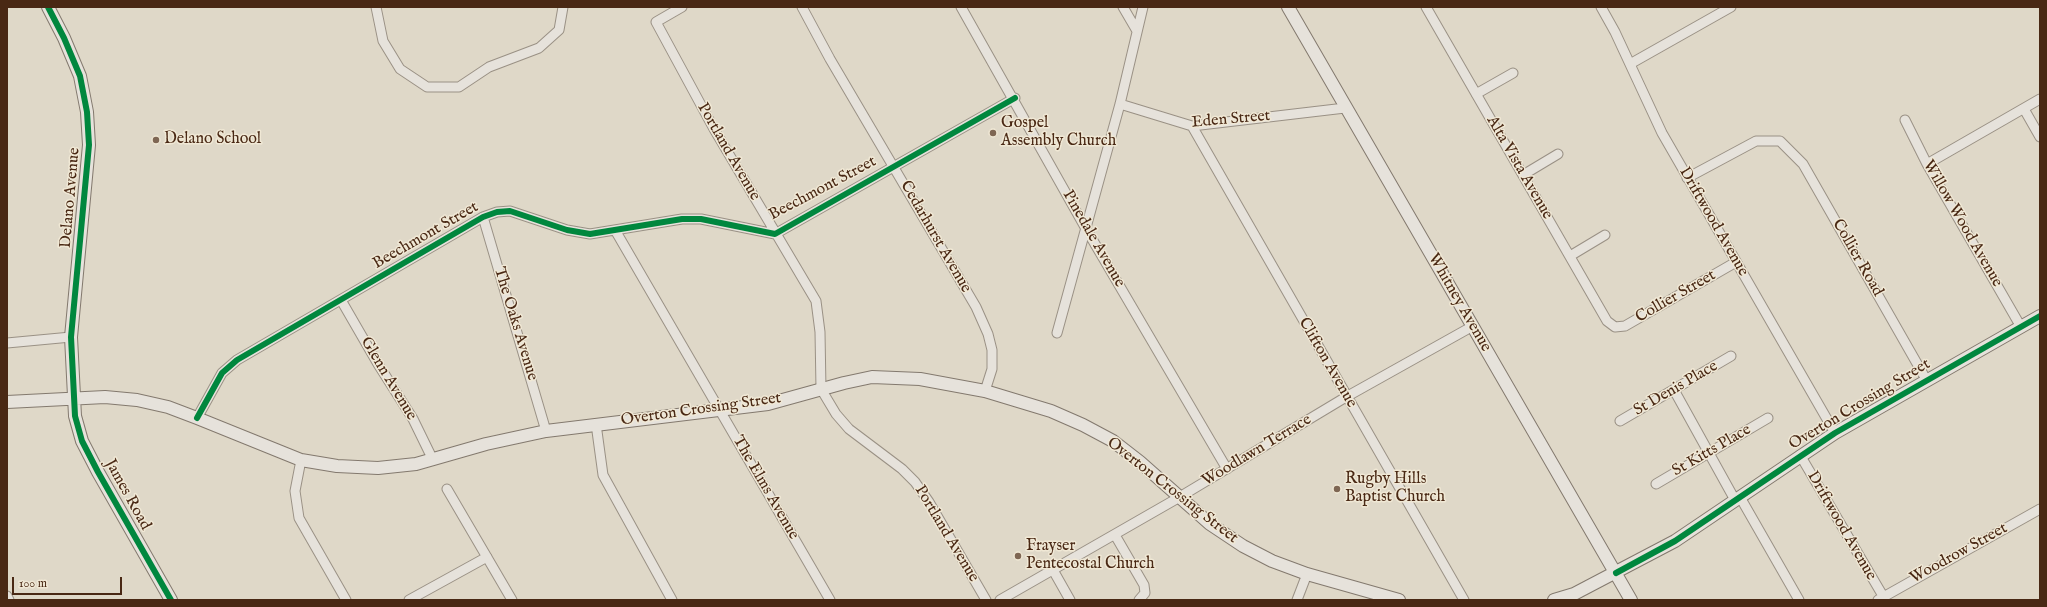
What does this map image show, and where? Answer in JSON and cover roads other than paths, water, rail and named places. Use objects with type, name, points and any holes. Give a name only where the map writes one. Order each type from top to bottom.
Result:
[{"type":"main road","name":"Delano Avenue","points":[[48,7],[64,38],[80,76],[87,112],[89,160],[71,338],[74,398]]},
{"type":"main road","name":"Whitney Avenue","points":[[1288,7],[1345,108],[1631,600]]},
{"type":"main road","name":"Overton Crossing Street","points":[[1554,600],[1574,594],[1675,541],[1800,455],[1835,433],[2040,316]]},
{"type":"main road","name":"Overton Crossing Street","points":[[7,402],[105,397],[137,400],[168,407],[301,460],[337,466],[378,468],[395,467],[433,460],[486,444],[546,430],[768,404],[821,389],[872,377],[898,377],[945,382],[985,391],[1051,411],[1083,425],[1113,441],[1140,462],[1178,498],[1210,524],[1243,546],[1272,561],[1307,574],[1399,600]]},
{"type":"main road","name":"James Road","points":[[74,398],[75,416],[82,441],[172,600]]},
{"type":"street","points":[[376,7],[383,41],[400,69],[426,87],[459,87],[489,68],[539,48],[559,30],[563,7]]},
{"type":"street","points":[[662,7],[667,16],[682,7]]},
{"type":"street","name":"Cedarhurst Avenue","points":[[802,7],[976,307],[988,334],[992,350],[992,369],[985,391]]},
{"type":"street","points":[[1123,7],[1137,31]]},
{"type":"street","points":[[1058,333],[1120,104],[1143,7]]},
{"type":"street","points":[[1427,9],[1437,7]]},
{"type":"street","name":"Driftwood Avenue","points":[[1601,7],[1630,64],[1662,133],[1835,433]]},
{"type":"street","points":[[1630,64],[1731,7]]},
{"type":"street","name":"Pinedale Avenue","points":[[965,8],[1086,227],[1226,469]]},
{"type":"street","name":"Alta Vista Avenue","points":[[1427,9],[1607,321],[1615,327]]},
{"type":"street","name":"Portland Avenue","points":[[667,16],[656,22],[714,129],[816,301],[820,332],[821,389],[836,414],[849,429],[902,469],[915,482],[929,502],[986,600]]},
{"type":"street","points":[[1476,94],[1513,73]]},
{"type":"street","name":"Beechmont Street","points":[[197,418],[222,373],[237,360],[483,217],[497,212],[510,211],[582,233],[615,230],[682,220],[701,219],[775,234],[1014,98]]},
{"type":"street","points":[[1927,164],[2040,99]]},
{"type":"street","name":"Eden Street","points":[[1120,104],[1192,126],[1345,108]]},
{"type":"street","points":[[2024,109],[2040,137]]},
{"type":"street","name":"Willow Wood Avenue","points":[[1905,120],[1927,164],[2021,327]]},
{"type":"street","name":"Clifton Avenue","points":[[1192,126],[1346,397],[1464,600]]},
{"type":"street","name":"Collier Road","points":[[1687,178],[1756,142],[1780,141],[1803,164],[1927,381]]},
{"type":"street","points":[[1523,175],[1558,154]]},
{"type":"street","name":"The Oaks Avenue","points":[[483,217],[546,430]]},
{"type":"street","name":"The Elms Avenue","points":[[615,230],[830,600]]},
{"type":"street","points":[[1570,256],[1606,235]]},
{"type":"street","name":"Collier Street","points":[[1615,327],[1625,326],[1736,262]]},
{"type":"street","name":"Glenn Avenue","points":[[341,300],[378,364],[414,419],[433,460]]},
{"type":"street","name":"Woodlawn Terrace","points":[[1000,600],[1115,535],[1346,397],[1473,326]]},
{"type":"street","points":[[7,344],[71,338]]},
{"type":"street","name":"St Denis Place","points":[[1620,421],[1731,356]]},
{"type":"street","points":[[1674,390],[1709,453],[1799,600]]},
{"type":"street","name":"St Kitts Place","points":[[1656,484],[1768,418]]},
{"type":"street","points":[[596,424],[603,475],[672,600]]},
{"type":"street","name":"Driftwood Avenue","points":[[1800,455],[1880,598]]},
{"type":"street","points":[[301,460],[294,491],[300,518],[346,600]]},
{"type":"street","points":[[448,489],[512,600]]},
{"type":"street","name":"Woodrow Street","points":[[1880,598],[2040,509]]},
{"type":"street","points":[[1115,535],[1144,586],[1145,593],[1139,600]]},
{"type":"street","points":[[409,600],[487,557]]},
{"type":"street","points":[[1053,570],[1070,600]]},
{"type":"street","points":[[1298,600],[1307,574]]},
{"type":"street","points":[[7,596],[9,600]]},
{"type":"place","name":"Gospel Assembly Church","points":[[993,133]]},
{"type":"place","name":"Delano School","points":[[156,140]]},
{"type":"place","name":"Rugby Hills Baptist Church","points":[[1337,489]]},
{"type":"place","name":"Frayser Pentecostal Church","points":[[1018,556]]}]
